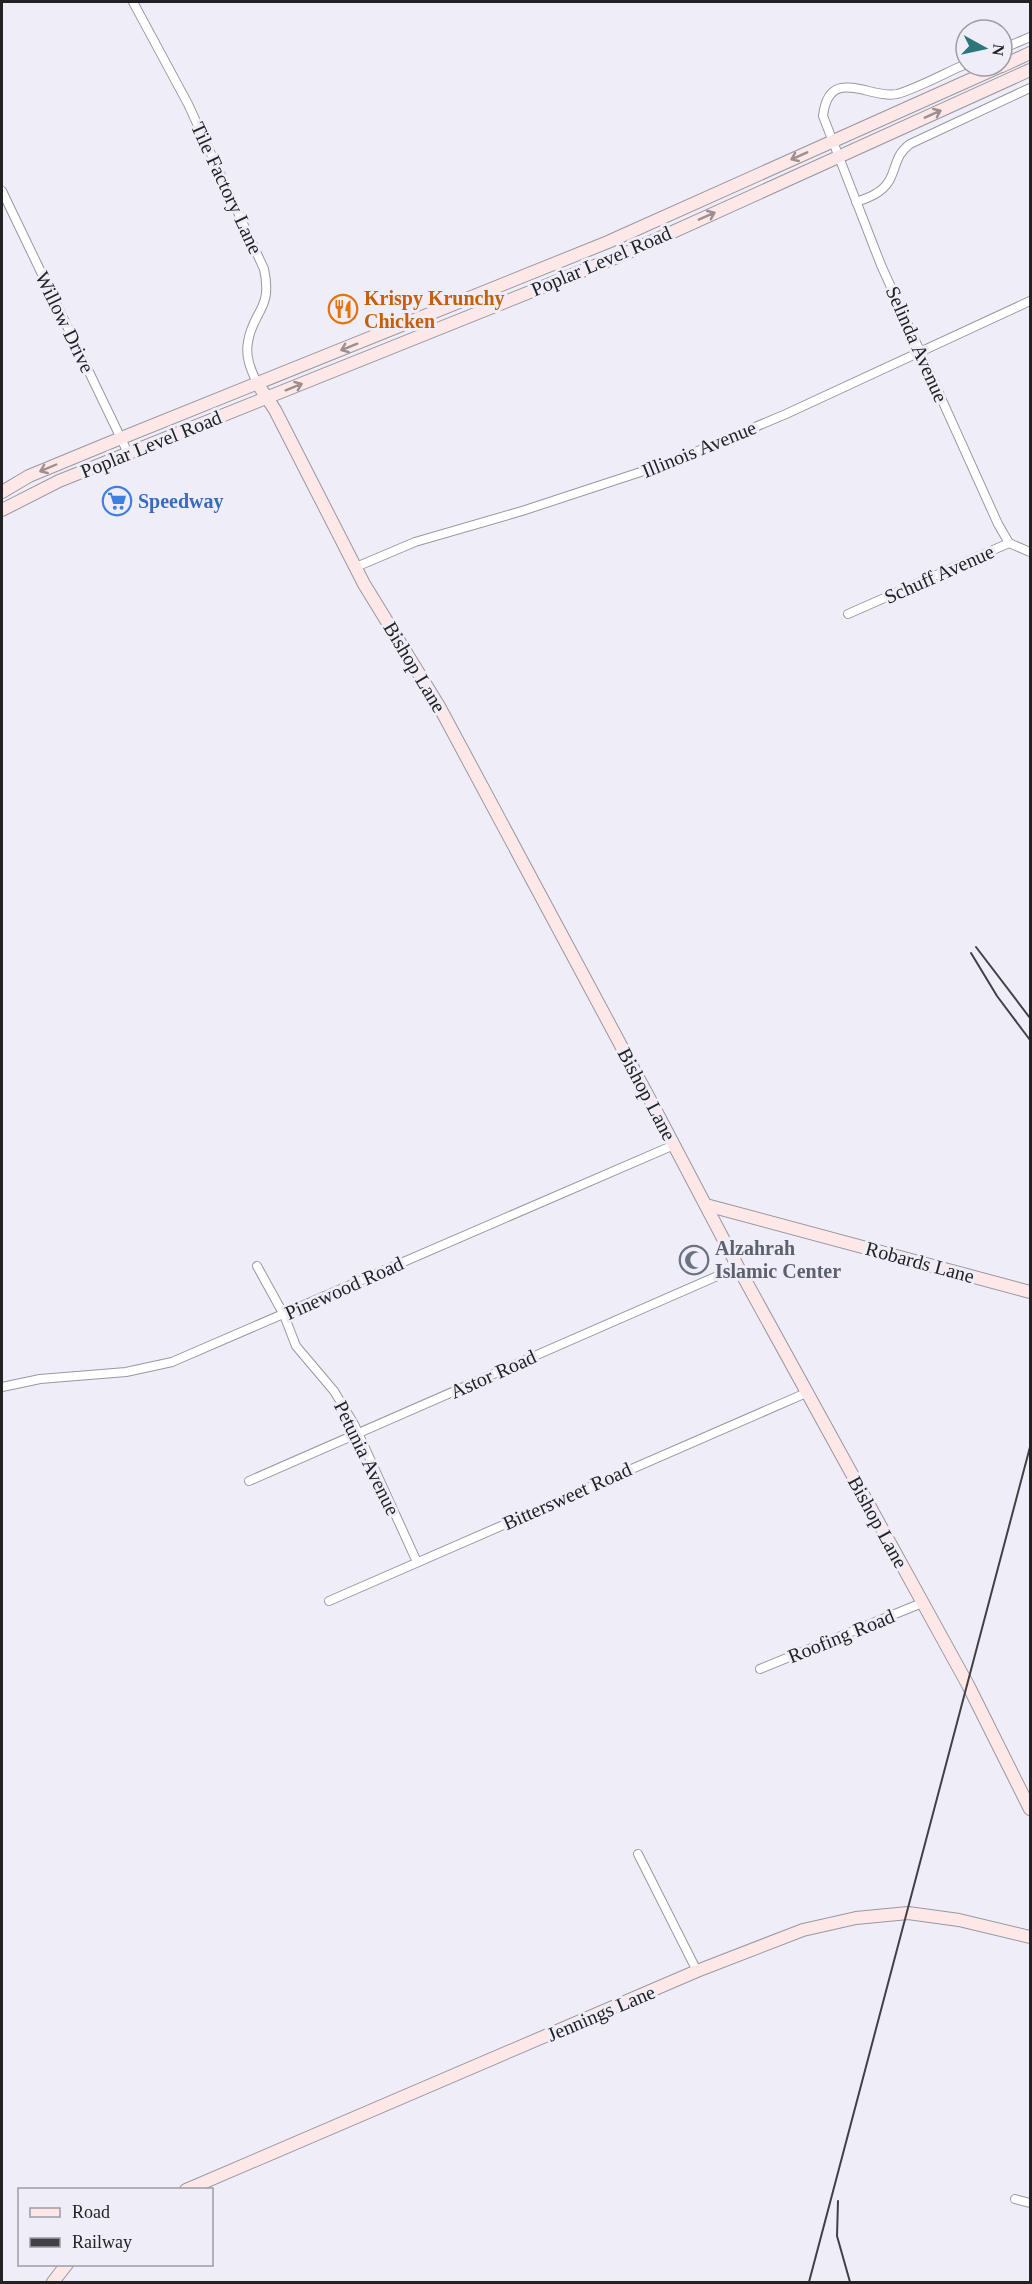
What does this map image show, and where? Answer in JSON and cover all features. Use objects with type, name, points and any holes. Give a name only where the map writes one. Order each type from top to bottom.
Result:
[{"type":"street","name":"Tile Factory Lane","points":[[133,2],[188,104],[264,269],[267,286],[266,300],[249,336],[247,350],[250,370],[257,383]]},
{"type":"street","points":[[1014,44],[1030,37]]},
{"type":"street","name":"Poplar Level Road","points":[[1014,60],[1030,53]]},
{"type":"street","name":"Selinda Avenue","points":[[954,69],[898,93],[883,94],[856,87],[835,90],[824,104],[823,116],[856,202],[920,351],[998,524],[1009,543]]},
{"type":"street","name":"Poplar Level Road","points":[[2,510],[54,484],[128,453],[622,255],[1030,70]]},
{"type":"street","name":"Poplar Level Road","points":[[2,492],[29,476],[122,437],[608,242],[974,78]]},
{"type":"street","points":[[856,202],[873,196],[885,186],[901,150],[910,144],[1030,88]]},
{"type":"street","name":"Willow Drive","points":[[2,190],[128,453]]},
{"type":"street","name":"Illinois Avenue","points":[[356,567],[415,542],[522,511],[674,461],[786,414],[1030,301]]},
{"type":"street","name":"Bishop Lane","points":[[257,383],[275,410],[356,567],[440,708],[806,1393],[968,1685],[1030,1809]]},
{"type":"street","name":"Schuff Avenue","points":[[848,614],[1009,543],[1030,552]]},
{"type":"street","name":"Pinewood Road","points":[[2,1386],[40,1379],[118,1373],[152,1367],[197,1353],[375,1273],[674,1145]]},
{"type":"street","name":"Robards Lane","points":[[706,1205],[1030,1292]]},
{"type":"street","name":"Petunia Avenue","points":[[258,1266],[284,1315],[296,1346],[334,1392],[358,1433],[417,1562]]},
{"type":"street","name":"Astor Road","points":[[249,1481],[738,1267]]},
{"type":"street","name":"Bittersweet Road","points":[[329,1601],[806,1393]]},
{"type":"street","name":"Roofing Road","points":[[760,1669],[922,1603]]},
{"type":"street","points":[[638,1854],[697,1971]]},
{"type":"street","name":"Jennings Lane","points":[[191,2188],[697,1971],[803,1930],[836,1922],[908,1913],[959,1920],[1030,1937]]},
{"type":"street","points":[[1015,2199],[1030,2203]]},
{"type":"street","points":[[53,2283],[66,2266]]},
{"type":"railway","points":[[976,947],[1030,1018]]},
{"type":"railway","points":[[971,953],[997,996],[1030,1040]]},
{"type":"railway","points":[[809,2282],[1030,1447]]},
{"type":"railway","points":[[838,2201],[837,2236],[850,2282]]},
{"type":"place","name":"Krispy Krunchy Chicken","points":[[343,309]]},
{"type":"place","name":"Speedway","points":[[117,501]]},
{"type":"place","name":"Alzahrah Islamic Center","points":[[694,1260]]}]
